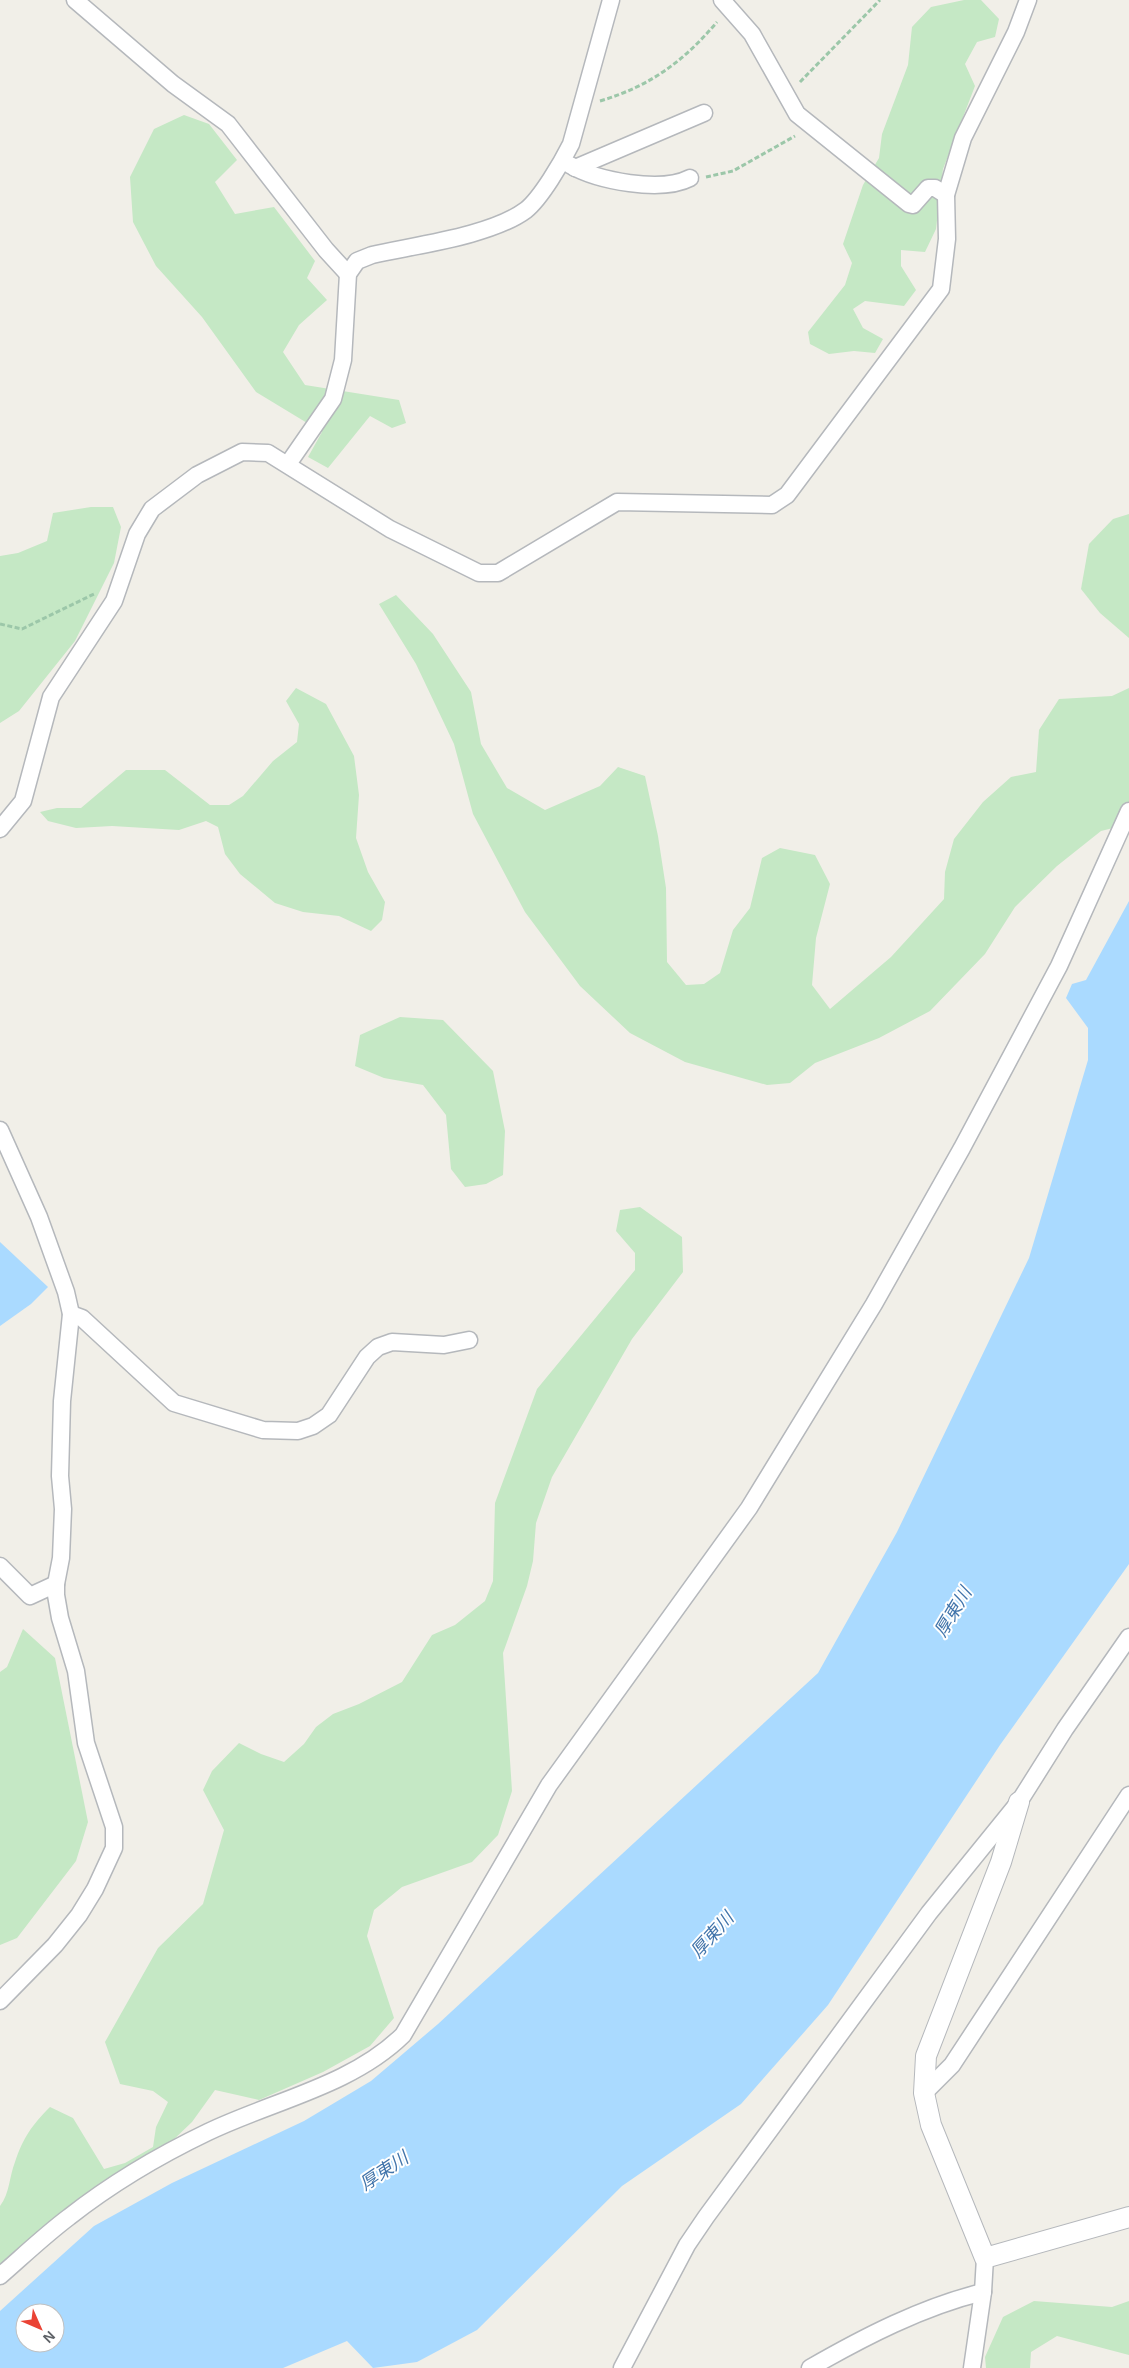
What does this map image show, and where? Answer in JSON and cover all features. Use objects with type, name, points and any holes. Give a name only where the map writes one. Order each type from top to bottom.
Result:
[{"type":"street","points":[[75,0],[173,84],[228,124],[326,250],[348,274]]},
{"type":"street","points":[[569,165],[571,144],[611,0]]},
{"type":"street","points":[[0,829],[23,801],[51,697],[114,602],[119,582],[137,534],[152,509],[197,475],[242,452],[268,453],[390,529],[479,573],[498,573],[617,502],[772,505],[787,496],[941,289],[947,240],[946,195],[963,138],[1016,32],[1028,0]]},
{"type":"street","points":[[726,3],[752,34],[797,114],[814,129],[909,204],[913,205],[928,188],[934,188],[946,195]]},
{"type":"street","points":[[288,464],[333,399],[343,360],[348,274],[357,261],[372,255],[488,229],[509,222],[528,209],[569,165],[704,113]]},
{"type":"street","points":[[569,165],[585,174],[626,182],[678,184],[690,178]]},
{"type":"street","points":[[0,2276],[68,2216],[117,2183],[209,2131],[317,2087],[355,2068],[388,2050],[403,2035],[549,1785],[749,1508],[874,1304],[962,1148],[1059,966],[1129,811]]},
{"type":"street","points":[[0,1130],[39,1218],[66,1292],[71,1314],[62,1401],[61,1558],[56,1584],[60,1618],[76,1671],[86,1743],[114,1827],[114,1848],[95,1889],[80,1915],[55,1945],[0,2001]]},
{"type":"street","points":[[71,1314],[82,1318],[174,1403],[263,1430],[298,1431],[313,1426],[329,1415],[367,1357],[378,1347],[392,1342],[444,1345],[469,1340]]},
{"type":"street","points":[[0,1566],[30,1596],[56,1584]]},
{"type":"street","points":[[622,2368],[687,2245],[706,2216],[930,1913],[1019,1802],[1065,1729],[1129,1636]]},
{"type":"street","points":[[924,2093],[952,2065],[1129,1795]]},
{"type":"street","points":[[972,2368],[983,2292],[985,2258],[931,2125],[924,2093],[926,2056],[1001,1862],[1019,1802]]},
{"type":"street","points":[[985,2258],[1129,2217]]},
{"type":"street","points":[[810,2368],[858,2340],[955,2299],[983,2292]]},
{"type":"path","points":[[786,93],[880,0]]},
{"type":"path","points":[[582,103],[592,104],[616,96],[648,82],[673,67],[695,48],[726,3]]},
{"type":"path","points":[[690,178],[733,171],[786,140],[814,129]]},
{"type":"path","points":[[0,624],[22,629],[119,582]]},
{"type":"green space","points":[[964,0],[981,0],[999,19],[995,37],[977,42],[965,64],[975,86],[943,169],[936,229],[925,252],[901,250],[901,266],[916,290],[904,306],[865,301],[853,309],[863,328],[883,339],[875,353],[854,351],[829,354],[810,344],[808,332],[845,285],[852,263],[843,244],[863,185],[879,158],[882,134],[908,65],[912,27],[931,7]]},
{"type":"green space","points":[[184,115],[209,124],[237,160],[215,182],[235,214],[274,207],[315,261],[307,278],[327,300],[299,325],[283,352],[305,385],[399,400],[406,423],[392,428],[370,416],[328,468],[308,457],[322,432],[256,392],[202,317],[156,266],[133,222],[130,177],[154,129]]},
{"type":"green space","points":[[91,507],[113,507],[121,527],[114,563],[75,641],[19,711],[0,723],[0,556],[18,553],[47,541],[53,513]]},
{"type":"green space","points":[[1129,514],[1129,638],[1100,613],[1081,589],[1089,544],[1113,519]]},
{"type":"green space","points":[[396,595],[433,634],[471,692],[481,744],[507,788],[545,810],[600,786],[618,767],[645,776],[658,836],[666,888],[667,962],[686,985],[704,984],[720,973],[733,930],[750,908],[762,858],[780,848],[815,855],[830,884],[816,938],[812,985],[830,1009],[891,957],[944,899],[945,872],[954,839],[983,802],[1011,777],[1036,772],[1039,730],[1059,699],[1112,696],[1129,688],[1129,824],[1101,831],[1057,866],[1015,907],[985,954],[930,1011],[879,1038],[815,1063],[790,1083],[767,1085],[685,1062],[630,1033],[580,986],[525,912],[473,814],[454,744],[416,664],[379,604]]},
{"type":"green space","points":[[296,688],[326,704],[354,756],[359,795],[356,838],[368,872],[385,902],[382,920],[371,931],[339,916],[303,912],[275,903],[240,874],[225,854],[218,827],[206,821],[179,830],[112,826],[76,828],[48,821],[40,812],[57,808],[81,808],[126,770],[165,770],[210,805],[229,805],[243,796],[273,761],[297,742],[299,724],[286,701]]},
{"type":"green space","points":[[400,1017],[443,1020],[493,1071],[505,1131],[503,1175],[486,1184],[465,1187],[451,1169],[446,1115],[423,1085],[384,1078],[355,1066],[360,1035]]},
{"type":"green space","points":[[640,1207],[682,1237],[683,1272],[632,1339],[552,1477],[536,1523],[533,1561],[527,1586],[503,1653],[512,1791],[498,1835],[472,1862],[402,1887],[374,1910],[367,1936],[394,2018],[370,2046],[323,2072],[259,2100],[215,2090],[192,2122],[169,2144],[0,2268],[0,2206],[6,2196],[18,2153],[25,2139],[33,2126],[50,2107],[73,2118],[104,2169],[125,2163],[153,2147],[156,2127],[168,2102],[153,2091],[120,2084],[105,2042],[158,1948],[203,1904],[224,1830],[203,1790],[212,1771],[239,1743],[261,1754],[284,1762],[304,1744],[316,1727],[333,1714],[359,1704],[402,1682],[432,1635],[455,1625],[485,1601],[493,1581],[495,1503],[537,1389],[635,1270],[635,1253],[616,1231],[620,1210]]},
{"type":"green space","points":[[23,1629],[55,1658],[88,1822],[76,1861],[17,1938],[0,1945],[0,1672],[7,1667]]},
{"type":"green space","points":[[1034,2301],[1112,2307],[1129,2301],[1129,2355],[1057,2336],[1031,2352],[1030,2368],[986,2368],[985,2357],[1003,2317]]},
{"type":"water","name":"厚東川","points":[[1129,901],[1129,1564],[1000,1745],[828,2005],[741,2104],[622,2186],[477,2330],[417,2362],[373,2368],[347,2341],[283,2368],[0,2368],[0,2311],[94,2226],[172,2183],[304,2121],[371,2081],[438,2024],[818,1673],[897,1532],[1029,1258],[1088,1060],[1088,1028],[1066,998],[1072,984],[1086,980]]},
{"type":"water","points":[[0,1242],[48,1287],[31,1304],[0,1326]]}]
